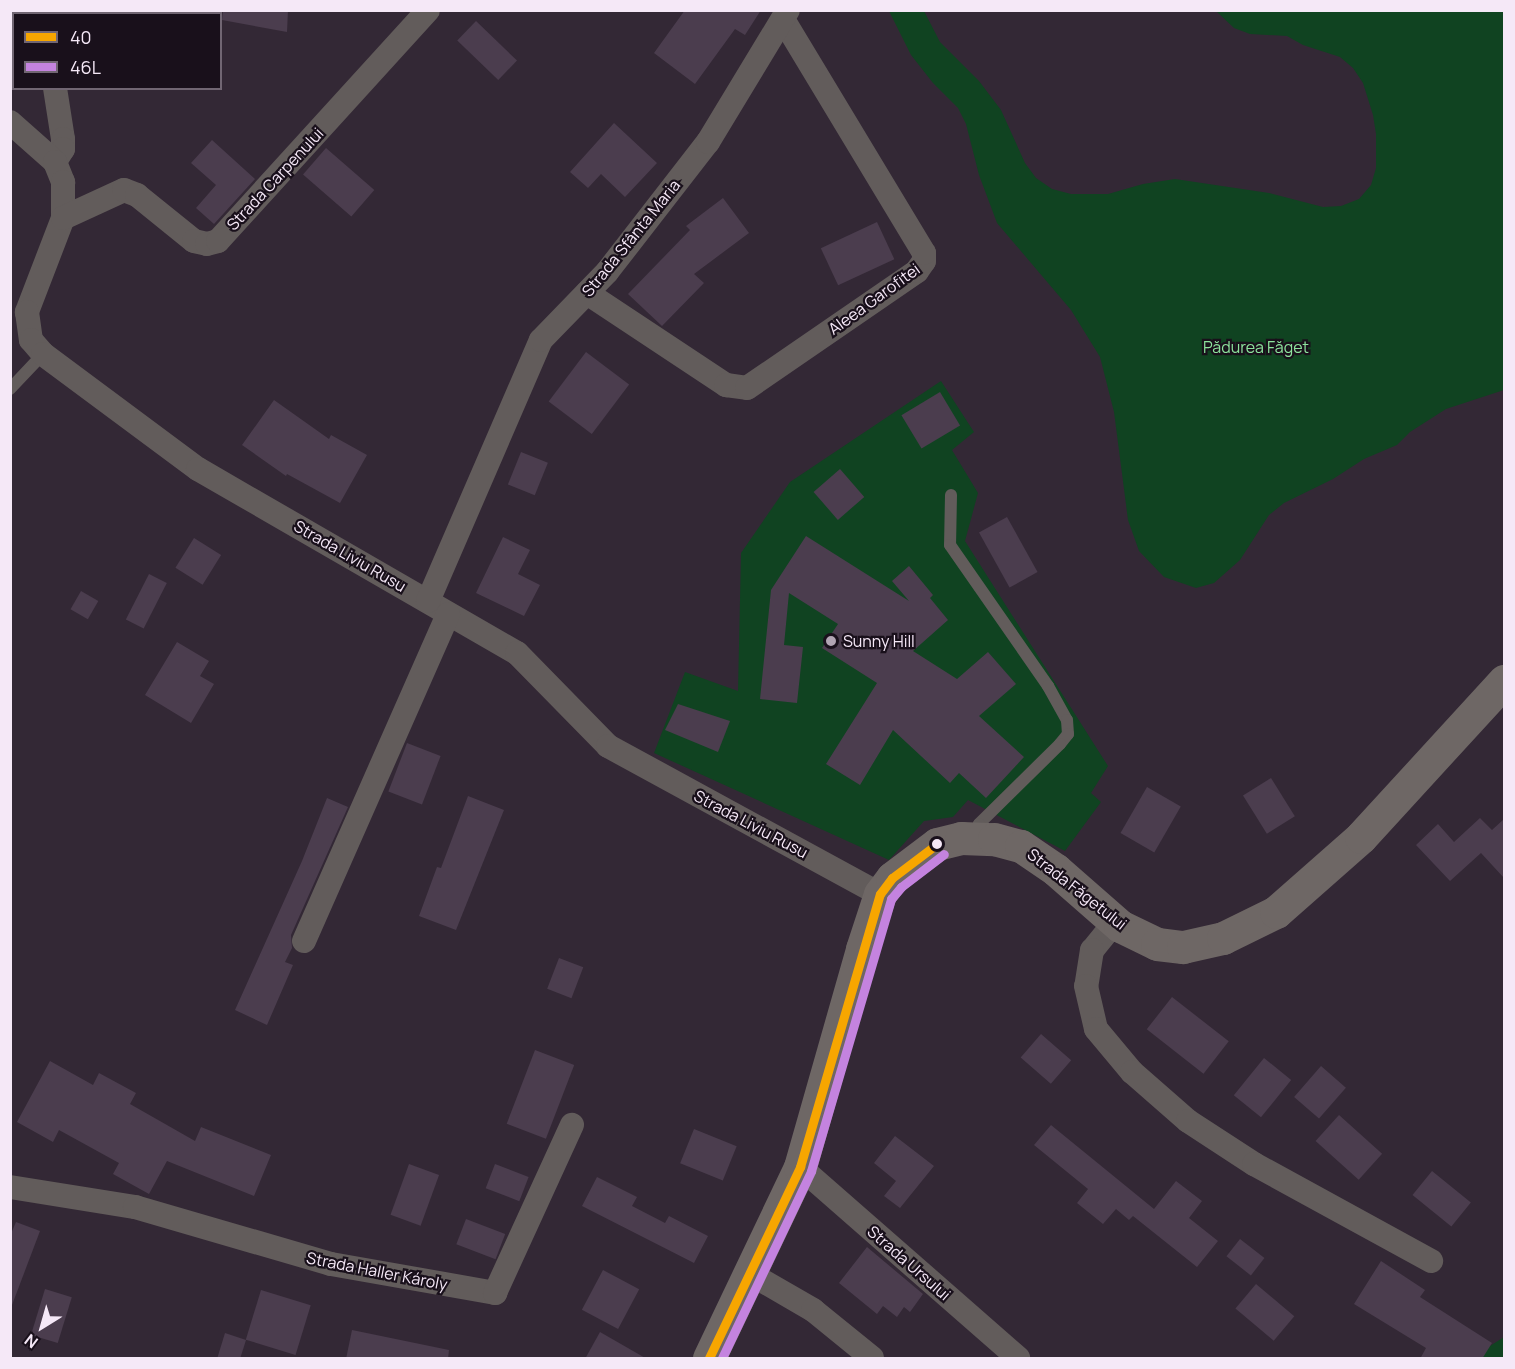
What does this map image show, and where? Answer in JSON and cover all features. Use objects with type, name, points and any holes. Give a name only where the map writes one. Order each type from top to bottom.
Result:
[{"type":"main road","name":"Strada Făgetului","points":[[709,1359],[800,1167],[880,894],[892,879],[937,844],[961,837],[994,838],[1021,846],[1056,870],[1114,921],[1157,944],[1183,947],[1223,938],[1276,912],[1361,837],[1504,681]]},
{"type":"street","name":"Strada Carpenului","points":[[63,218],[124,190],[138,195],[194,240],[207,244],[218,241],[428,10]]},
{"type":"street","name":"Strada Sfânta Maria","points":[[428,601],[541,340],[607,272],[708,142],[786,15]]},
{"type":"street","name":"Aleea Garofitei","points":[[586,292],[726,385],[747,388],[917,271],[924,261],[924,253],[786,15]]},
{"type":"street","points":[[10,122],[55,162],[63,149],[55,90]]},
{"type":"street","name":"Strada Liviu Rusu","points":[[55,162],[63,182],[63,218],[27,312],[31,340],[44,354],[198,469],[518,653],[608,746],[880,894]]},
{"type":"street","points":[[304,941],[448,614]]},
{"type":"street","points":[[1114,921],[1092,950],[1086,986],[1096,1029],[1132,1072],[1188,1121],[1254,1164],[1431,1261]]},
{"type":"street","name":"Strada Haller Károly","points":[[10,1187],[135,1207],[331,1264],[495,1293],[572,1125]]},
{"type":"street","name":"Strada Ursului","points":[[800,1167],[1018,1359]]},
{"type":"street","points":[[749,1273],[813,1310],[872,1359]]},
{"type":"lane","points":[[10,389],[44,354]]},
{"type":"lane","points":[[951,495],[950,544],[1048,686],[1067,720],[1068,734],[979,824],[975,838]]},
{"type":"green space","name":"Pădurea Făget","points":[[889,11],[924,11],[940,42],[979,81],[1001,110],[1025,163],[1036,178],[1052,189],[1071,194],[1108,194],[1143,184],[1175,179],[1269,193],[1323,207],[1341,206],[1359,199],[1371,185],[1376,168],[1376,134],[1363,83],[1353,68],[1340,57],[1303,45],[1287,36],[1250,34],[1234,28],[1216,11],[1504,11],[1504,390],[1446,409],[1410,432],[1397,445],[1364,459],[1333,479],[1284,503],[1269,515],[1240,560],[1214,583],[1196,588],[1164,577],[1139,551],[1128,520],[1114,412],[1100,357],[1071,310],[997,223],[979,175],[966,124],[958,108],[933,83],[911,55]]},
{"type":"green space","points":[[941,381],[974,432],[952,450],[978,493],[965,541],[1108,766],[1091,793],[1101,802],[1065,851],[968,800],[953,817],[924,821],[889,860],[654,753],[685,672],[738,691],[741,553],[790,482]]},
{"type":"green space","points":[[1504,1337],[1504,1358],[1431,1358],[1490,1346]]},
{"type":"building","points":[[223,10],[288,10],[287,32],[222,20]]},
{"type":"building","points":[[685,10],[761,10],[745,35],[735,29],[695,84],[654,53]]},
{"type":"building","points":[[476,21],[517,61],[498,80],[457,40]]},
{"type":"building","points":[[614,123],[657,163],[625,197],[601,174],[588,188],[570,172]]},
{"type":"building","points":[[212,140],[255,179],[214,224],[196,208],[216,185],[191,163]]},
{"type":"building","points":[[326,148],[374,190],[351,216],[303,174]]},
{"type":"building","points":[[723,198],[749,233],[694,274],[704,283],[662,326],[628,294],[690,230],[686,226]]},
{"type":"building","points":[[877,222],[894,259],[838,285],[821,248]]},
{"type":"building","points":[[586,352],[629,384],[592,434],[549,402]]},
{"type":"building","points":[[940,392],[960,425],[922,449],[901,415]]},
{"type":"building","points":[[274,400],[329,439],[331,435],[367,455],[340,503],[287,474],[286,476],[242,445]]},
{"type":"building","points":[[521,452],[548,463],[535,495],[508,484]]},
{"type":"building","points":[[840,469],[864,497],[838,520],[814,492]]},
{"type":"building","points":[[1007,517],[1038,572],[1010,588],[979,533]]},
{"type":"building","points":[[806,536],[909,601],[892,581],[909,566],[933,595],[930,598],[948,620],[913,651],[957,679],[988,652],[1016,684],[979,716],[1024,757],[986,798],[959,773],[950,783],[893,730],[860,785],[826,764],[877,683],[822,648],[838,624],[789,593],[784,645],[803,647],[797,703],[760,699],[771,590]]},
{"type":"building","points":[[503,537],[530,550],[518,574],[540,585],[524,616],[476,593]]},
{"type":"building","points":[[194,538],[221,555],[203,585],[175,568]]},
{"type":"building","points":[[149,574],[167,583],[144,629],[126,619]]},
{"type":"building","points":[[81,591],[98,601],[88,619],[70,609]]},
{"type":"building","points":[[177,642],[209,661],[200,676],[214,684],[191,723],[145,695]]},
{"type":"building","points":[[678,704],[730,721],[718,752],[665,730]]},
{"type":"building","points":[[407,743],[441,756],[422,804],[388,792]]},
{"type":"building","points":[[1271,778],[1295,816],[1267,834],[1243,795]]},
{"type":"building","points":[[1147,787],[1181,807],[1154,852],[1120,833]]},
{"type":"building","points":[[468,796],[504,810],[456,930],[419,916],[437,867],[441,868]]},
{"type":"building","points":[[327,798],[348,807],[291,935],[292,948],[285,962],[293,965],[267,1025],[235,1010],[302,861]]},
{"type":"building","points":[[1480,818],[1492,830],[1504,819],[1504,878],[1481,853],[1450,881],[1416,845],[1438,824],[1454,842]]},
{"type":"building","points":[[559,958],[583,967],[571,998],[547,989]]},
{"type":"building","points":[[1172,997],[1229,1041],[1203,1074],[1147,1029]]},
{"type":"building","points":[[1041,1034],[1071,1060],[1051,1084],[1021,1057]]},
{"type":"building","points":[[535,1050],[574,1065],[546,1139],[507,1124]]},
{"type":"building","points":[[1264,1058],[1291,1080],[1261,1117],[1234,1095]]},
{"type":"building","points":[[50,1061],[93,1085],[99,1073],[136,1093],[130,1104],[195,1141],[201,1127],[271,1155],[254,1196],[167,1161],[149,1194],[113,1174],[119,1163],[59,1130],[53,1142],[17,1122]]},
{"type":"building","points":[[1321,1066],[1346,1088],[1319,1119],[1294,1097]]},
{"type":"building","points":[[1339,1115],[1382,1154],[1359,1180],[1316,1141]]},
{"type":"building","points":[[1051,1125],[1154,1209],[1176,1181],[1202,1201],[1189,1218],[1218,1241],[1197,1267],[1133,1216],[1129,1220],[1116,1209],[1103,1224],[1077,1203],[1088,1189],[1034,1145]]},
{"type":"building","points":[[694,1129],[737,1146],[723,1181],[680,1163]]},
{"type":"building","points":[[895,1136],[934,1166],[900,1208],[884,1196],[896,1181],[874,1163]]},
{"type":"building","points":[[409,1164],[439,1175],[421,1226],[391,1215]]},
{"type":"building","points":[[495,1164],[529,1177],[519,1201],[486,1188]]},
{"type":"building","points":[[1432,1171],[1471,1202],[1451,1227],[1412,1195]]},
{"type":"building","points":[[597,1177],[637,1197],[632,1206],[665,1223],[669,1216],[708,1236],[694,1263],[582,1206]]},
{"type":"building","points":[[466,1219],[505,1234],[496,1259],[456,1244]]},
{"type":"building","points":[[16,1222],[40,1231],[12,1305],[10,1236]]},
{"type":"building","points":[[1240,1239],[1264,1258],[1251,1275],[1226,1256]]},
{"type":"building","points":[[867,1247],[923,1294],[910,1312],[904,1307],[897,1317],[883,1306],[877,1314],[839,1283]]},
{"type":"building","points":[[1381,1261],[1425,1290],[1420,1297],[1492,1343],[1482,1359],[1420,1359],[1426,1348],[1354,1304]]},
{"type":"building","points":[[603,1270],[639,1289],[618,1329],[582,1310]]},
{"type":"building","points":[[1256,1284],[1294,1316],[1274,1341],[1235,1309]]},
{"type":"building","points":[[45,1289],[72,1297],[58,1343],[31,1335]]},
{"type":"building","points":[[261,1290],[311,1305],[296,1355],[246,1340]]},
{"type":"building","points":[[352,1330],[449,1350],[448,1359],[346,1359]]},
{"type":"building","points":[[600,1332],[647,1359],[585,1359]]},
{"type":"building","points":[[225,1333],[246,1340],[240,1359],[217,1359]]},
{"type":"transit line","name":"40","points":[[709,1358],[800,1167],[880,894],[892,878],[937,844]]},
{"type":"transit line","name":"46L","points":[[722,1358],[811,1171],[891,899],[901,887],[944,854]]},
{"type":"place","name":"Sunny Hill","points":[[831,641]]}]
